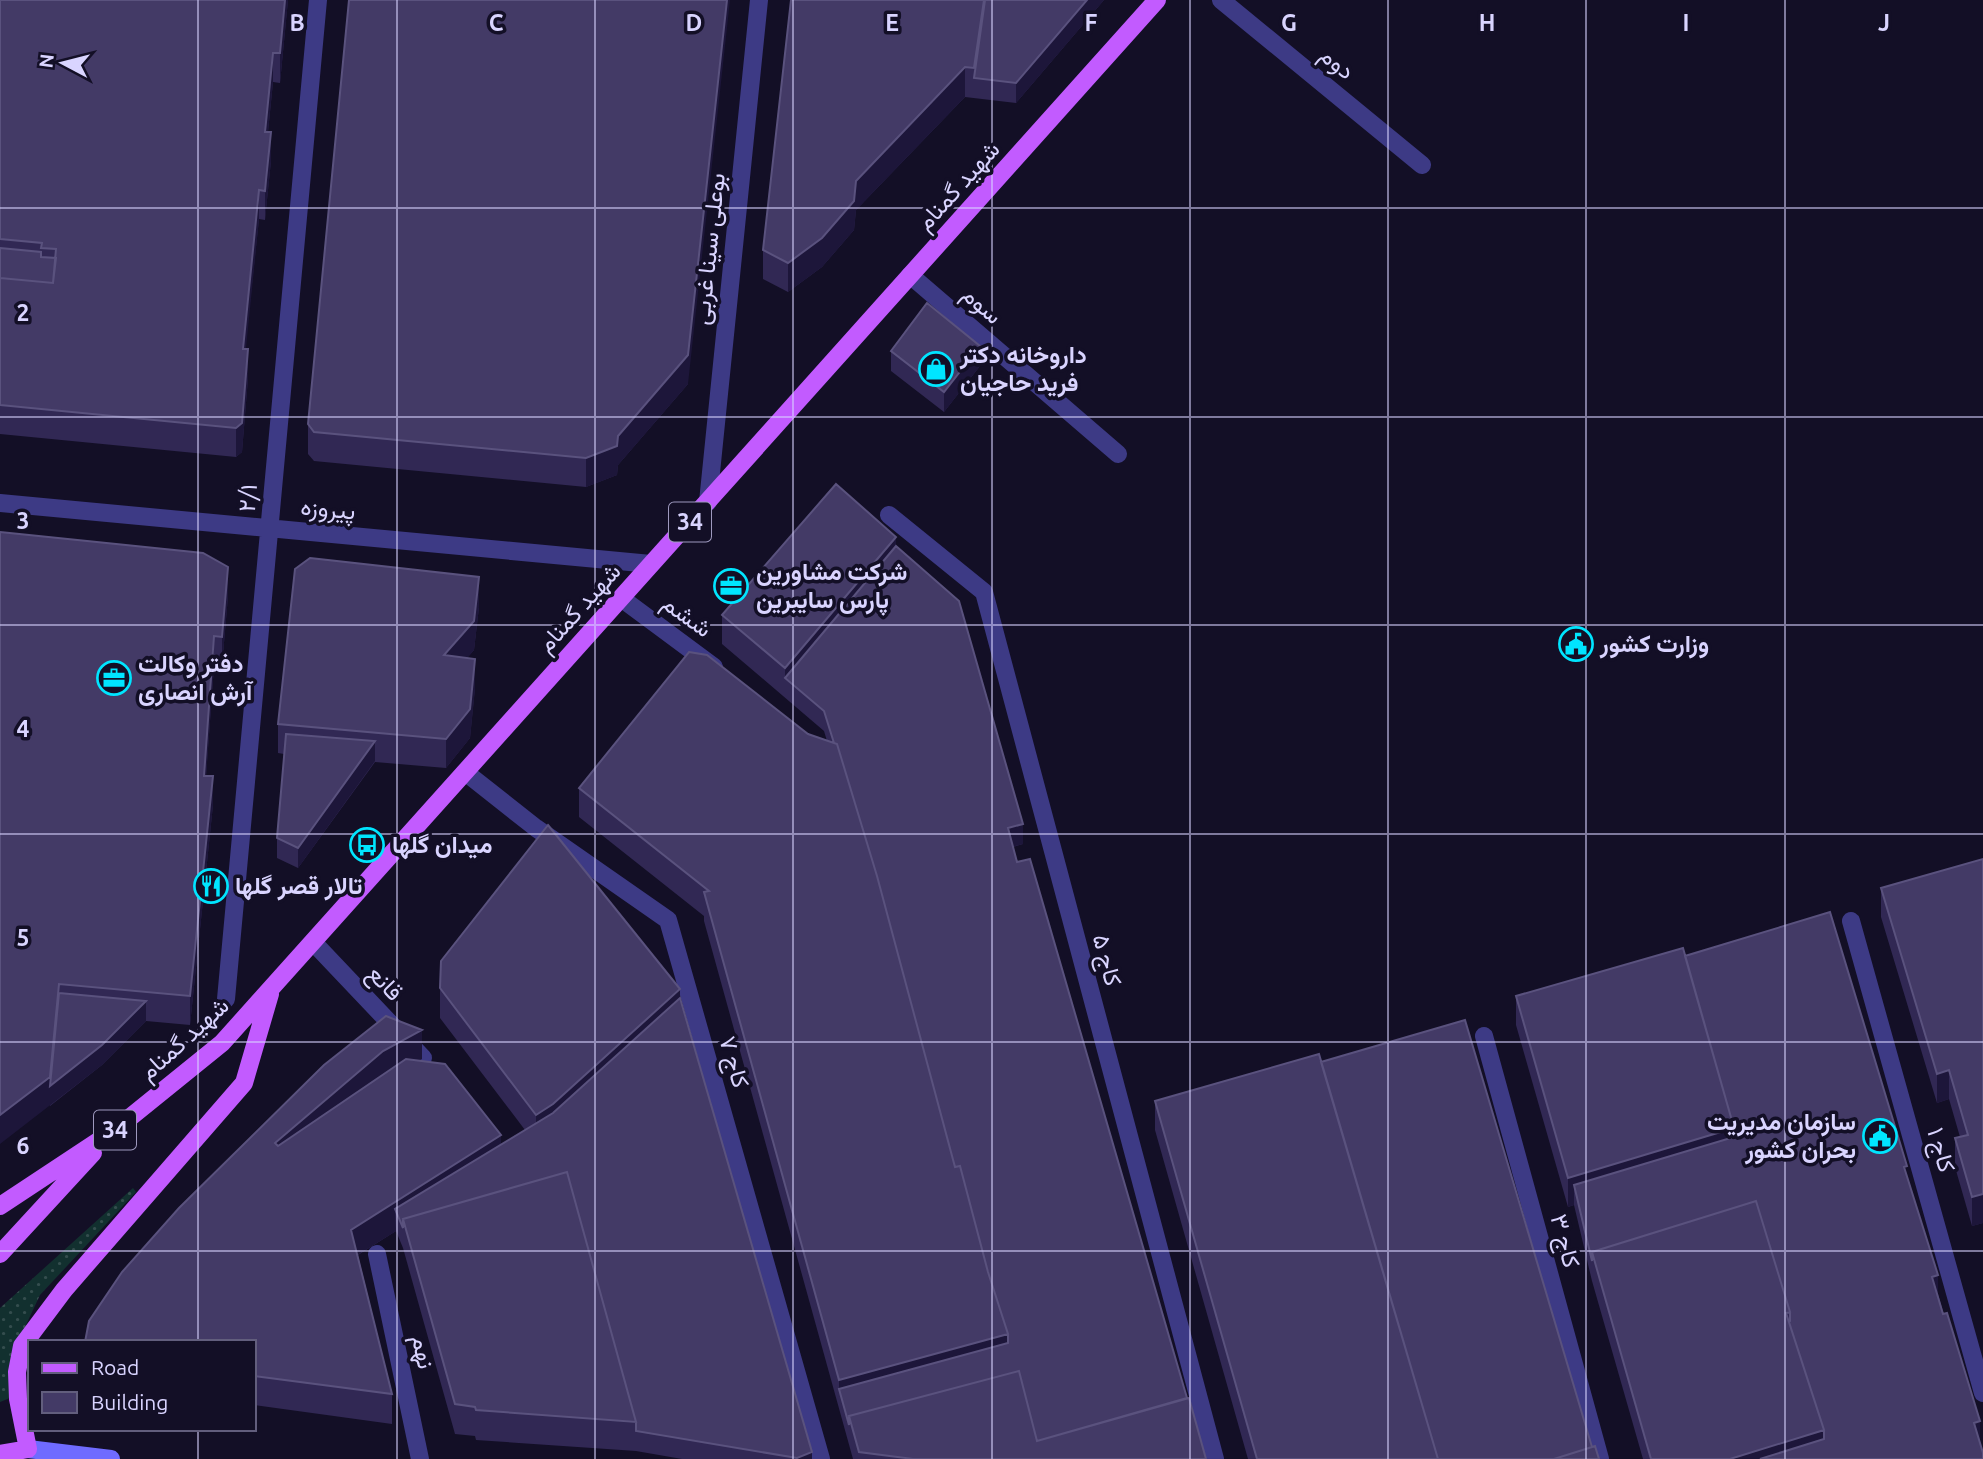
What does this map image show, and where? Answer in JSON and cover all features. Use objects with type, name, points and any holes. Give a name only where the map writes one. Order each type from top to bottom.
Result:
[{"type":"main road","name":"شهید گمنام","points":[[0,1206],[112,1132],[222,1043],[1157,0]]},
{"type":"main road","points":[[28,1448],[18,1399],[17,1372],[22,1346],[64,1290],[244,1083],[272,988]]},
{"type":"main road","name":"34","points":[[0,1254],[112,1132]]},
{"type":"main road","points":[[0,1454],[28,1448],[111,1459]]},
{"type":"street","name":"۲/۱","points":[[226,999],[318,0]]},
{"type":"street","name":"بوعلی سینا غربی","points":[[708,502],[759,0]]},
{"type":"street","name":"دوم","points":[[1221,0],[1422,165]]},
{"type":"street","name":"سوم","points":[[910,275],[1118,454]]},
{"type":"street","name":"پیروزه","points":[[0,503],[652,564]]},
{"type":"street","name":"کاج ۵","points":[[889,514],[984,593],[1215,1459]]},
{"type":"street","name":"ششم","points":[[621,598],[728,677]]},
{"type":"street","name":"کاج ۷","points":[[465,772],[536,828],[668,920],[821,1459]]},
{"type":"street","name":"کاج ۱","points":[[1852,921],[1983,1393]]},
{"type":"street","name":"قانع","points":[[313,942],[423,1058]]},
{"type":"street","name":"کاج ۳","points":[[1484,1036],[1600,1459]]},
{"type":"street","name":"نهم","points":[[377,1254],[420,1459]]},
{"type":"green space","points":[[133,1188],[136,1192],[40,1295],[18,1342],[10,1398],[0,1402],[0,1308]]},
{"type":"building","points":[[0,0],[285,0],[280,53],[273,53],[265,132],[271,132],[265,191],[259,190],[243,349],[248,349],[242,423],[236,428],[0,405],[0,278],[53,283],[56,249],[41,248],[42,243],[0,239]]},
{"type":"building","points":[[349,0],[727,0],[688,355],[618,436],[617,446],[586,458],[314,432],[308,424]]},
{"type":"building","points":[[791,0],[984,0],[974,68],[965,67],[856,181],[854,201],[822,238],[788,263],[763,250]]},
{"type":"building","points":[[985,0],[1087,0],[1016,83],[974,78]]},
{"type":"building","points":[[0,248],[41,252],[41,257],[56,258],[53,283],[0,278]]},
{"type":"building","name":"داروخانه دکتر فرید حاجیان","points":[[927,303],[980,346],[944,392],[891,351]]},
{"type":"building","points":[[836,484],[896,537],[785,668],[722,615]]},
{"type":"building","points":[[0,532],[203,553],[228,567],[222,637],[214,636],[204,776],[213,776],[190,996],[59,984],[50,1077],[0,1115]]},
{"type":"building","points":[[896,546],[959,601],[1023,824],[1008,828],[1017,862],[1030,859],[1187,1398],[1037,1441],[1019,1371],[849,1416],[849,1425],[839,1389],[1008,1343],[1008,1334],[988,1272],[960,1166],[955,1167],[877,876],[837,744],[834,743],[824,711],[785,678]]},
{"type":"building","points":[[310,558],[479,577],[474,621],[444,655],[475,659],[470,709],[446,739],[278,724],[295,569]]},
{"type":"building","points":[[689,652],[707,655],[808,734],[837,744],[877,876],[955,1167],[960,1166],[988,1272],[1008,1334],[839,1380],[704,892],[709,891],[579,788]]},
{"type":"building","points":[[286,734],[375,741],[298,848],[277,838]]},
{"type":"building","points":[[548,825],[680,989],[553,1104],[536,1115],[440,988],[441,961]]},
{"type":"building","points":[[1983,859],[1983,1194],[1972,1197],[1955,1138],[1968,1135],[1949,1070],[1937,1074],[1881,888]]},
{"type":"building","points":[[1830,912],[1938,1275],[1932,1277],[1943,1314],[1947,1313],[1980,1421],[1974,1423],[1983,1459],[1760,1459],[1824,1439],[1824,1430],[1789,1322],[1790,1312],[1756,1201],[1592,1252],[1592,1261],[1574,1185],[1734,1137],[1734,1128],[1685,956]]},
{"type":"building","points":[[1683,948],[1734,1128],[1568,1178],[1516,996]]},
{"type":"building","points":[[59,993],[146,1001],[102,1045],[50,1086]]},
{"type":"building","points":[[680,998],[812,1452],[797,1458],[636,1431],[636,1422],[567,1172],[403,1219],[403,1228],[395,1209],[553,1113]]},
{"type":"building","points":[[386,1016],[422,1030],[383,1051],[275,1143],[278,1146],[406,1059],[445,1064],[501,1135],[351,1230],[392,1394],[256,1376],[256,1340],[85,1340],[89,1321],[122,1272],[179,1208],[324,1065]]},
{"type":"building","points":[[1465,1020],[1592,1447],[1554,1459],[1438,1459],[1321,1062]]},
{"type":"building","points":[[1319,1054],[1438,1459],[1257,1459],[1155,1101]]},
{"type":"building","points":[[567,1172],[636,1422],[476,1410],[475,1407],[455,1404],[403,1219]]},
{"type":"building","points":[[1756,1201],[1790,1312],[1786,1313],[1824,1430],[1730,1459],[1651,1459],[1592,1252]]},
{"type":"building","points":[[1019,1371],[1037,1441],[1189,1398],[1206,1459],[913,1459],[859,1452],[849,1416]]},
{"type":"building","points":[[1595,1446],[1599,1459],[1554,1459]]},
{"type":"place","name":"داروخانه دکتر فرید حاجیان","points":[[936,369]]},
{"type":"place","name":"شرکت مشاورین پارس سایبرین","points":[[731,586]]},
{"type":"place","name":"وزارت کشور","points":[[1576,644]]},
{"type":"place","name":"دفتر وکالت آرش انصاری","points":[[114,678]]},
{"type":"place","name":"میدان گلها","points":[[367,845]]},
{"type":"place","name":"تالار قصر گلها","points":[[211,886]]},
{"type":"place","name":"سازمان مدیریت بحران کشور","points":[[1880,1136]]}]
